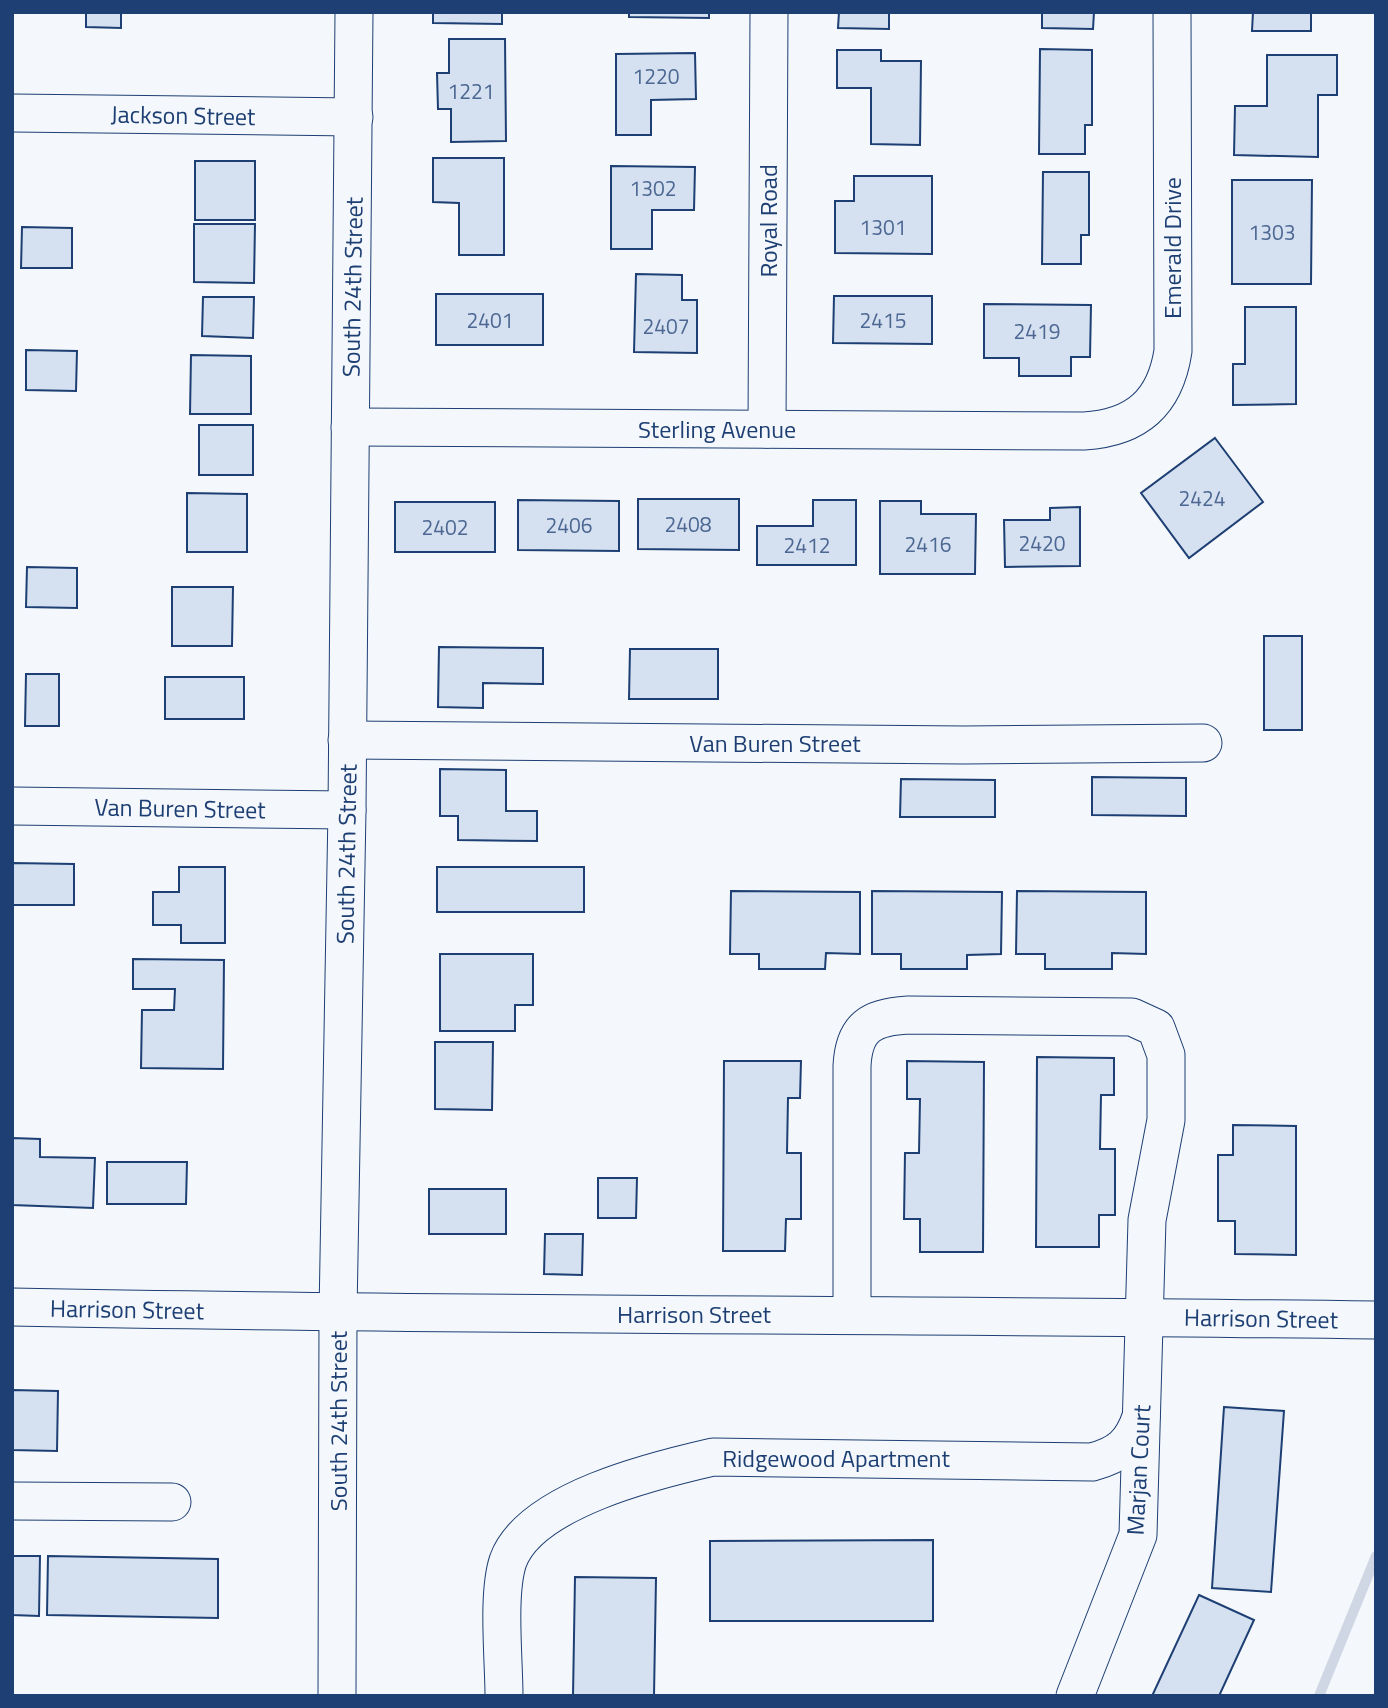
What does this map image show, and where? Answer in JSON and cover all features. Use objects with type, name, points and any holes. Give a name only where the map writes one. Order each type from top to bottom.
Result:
[{"type":"street","name":"South 24th Street","points":[[337,1696],[338,1313],[347,810],[354,12]]},
{"type":"street","name":"Royal Road","points":[[767,429],[769,12]]},
{"type":"street","name":"Emerald Drive","points":[[1084,431],[1108,430],[1137,415],[1160,392],[1169,373],[1172,351],[1172,12]]},
{"type":"street","name":"Jackson Street","points":[[12,113],[354,117]]},
{"type":"street","name":"Sterling Avenue","points":[[350,427],[1084,431]]},
{"type":"street","name":"Van Buren Street","points":[[347,740],[964,745],[1203,743]]},
{"type":"street","name":"Van Buren Street","points":[[12,806],[347,810]]},
{"type":"street","name":"Marjan Court","points":[[852,1315],[853,1047],[866,1027],[876,1020],[908,1014],[1132,1017],[1156,1028],[1166,1055],[1166,1120],[1146,1220],[1138,1535],[1075,1696]]},
{"type":"street","name":"Harrison Street","points":[[12,1307],[338,1313],[1145,1316],[1376,1320]]},
{"type":"street","name":"Ridgewood Apartment","points":[[504,1696],[504,1583],[509,1561],[518,1544],[535,1525],[598,1490],[660,1469],[725,1456],[1092,1462],[1113,1456],[1126,1446],[1136,1433],[1141,1417]]},
{"type":"street","points":[[12,1501],[172,1502]]},
{"type":"building","points":[[42,12],[121,12],[121,28],[86,27],[86,13]]},
{"type":"building","points":[[433,12],[502,12],[502,24],[433,23]]},
{"type":"building","points":[[629,12],[709,12],[709,18],[629,17]]},
{"type":"building","points":[[839,12],[889,12],[889,29],[838,28]]},
{"type":"building","points":[[1042,12],[1094,12],[1093,29],[1042,28]]},
{"type":"building","points":[[1253,12],[1311,12],[1311,31],[1252,31]]},
{"type":"building","points":[[449,39],[505,39],[506,141],[451,142],[451,109],[438,109],[437,73],[449,73]]},
{"type":"building","points":[[1040,49],[1092,50],[1092,125],[1085,125],[1085,154],[1039,154]]},
{"type":"building","points":[[837,50],[881,50],[881,61],[921,61],[920,145],[871,144],[871,88],[837,88]]},
{"type":"building","points":[[695,53],[696,99],[651,100],[651,135],[616,135],[616,54]]},
{"type":"building","points":[[1267,55],[1337,55],[1337,95],[1318,95],[1318,157],[1234,155],[1235,106],[1267,106]]},
{"type":"building","points":[[433,158],[504,158],[504,255],[459,255],[459,203],[433,202]]},
{"type":"building","points":[[195,161],[255,161],[255,220],[195,220]]},
{"type":"building","points":[[611,166],[695,167],[694,210],[652,210],[652,249],[611,249]]},
{"type":"building","points":[[1043,172],[1089,172],[1089,235],[1081,235],[1081,264],[1042,264]]},
{"type":"building","points":[[854,176],[932,176],[932,254],[835,253],[835,201],[854,201]]},
{"type":"building","points":[[1232,180],[1312,180],[1311,284],[1232,284]]},
{"type":"building","points":[[194,224],[255,224],[254,283],[194,282]]},
{"type":"building","points":[[22,227],[72,228],[72,268],[21,268]]},
{"type":"building","points":[[636,274],[682,275],[682,300],[697,300],[697,353],[634,352]]},
{"type":"building","points":[[436,294],[543,294],[543,345],[436,345]]},
{"type":"building","points":[[834,296],[932,296],[932,344],[833,343]]},
{"type":"building","points":[[203,297],[254,297],[253,338],[202,336]]},
{"type":"building","points":[[984,304],[1091,305],[1090,357],[1071,357],[1071,376],[1019,376],[1019,358],[984,358]]},
{"type":"building","points":[[1245,307],[1296,307],[1296,404],[1233,405],[1233,364],[1245,364]]},
{"type":"building","points":[[26,350],[77,351],[76,391],[26,390]]},
{"type":"building","points":[[191,355],[251,356],[251,414],[190,414]]},
{"type":"building","points":[[199,425],[253,425],[253,475],[199,475]]},
{"type":"building","points":[[1215,438],[1263,502],[1189,558],[1141,493]]},
{"type":"building","points":[[187,493],[247,494],[247,552],[187,552]]},
{"type":"building","points":[[638,499],[739,499],[739,550],[638,549]]},
{"type":"building","points":[[518,500],[619,501],[619,551],[518,550]]},
{"type":"building","points":[[813,500],[856,500],[856,565],[757,565],[757,526],[813,526]]},
{"type":"building","points":[[880,501],[921,501],[921,514],[976,514],[975,574],[880,574]]},
{"type":"building","points":[[395,502],[495,502],[495,552],[395,552]]},
{"type":"building","points":[[1080,507],[1080,566],[1005,567],[1004,520],[1050,520],[1050,508]]},
{"type":"building","points":[[27,567],[77,568],[77,608],[26,607]]},
{"type":"building","points":[[172,587],[233,587],[232,646],[172,646]]},
{"type":"building","points":[[1264,636],[1302,636],[1302,730],[1264,730]]},
{"type":"building","points":[[439,647],[543,648],[543,684],[483,683],[483,708],[438,707]]},
{"type":"building","points":[[630,649],[718,649],[718,699],[629,699]]},
{"type":"building","points":[[26,674],[59,674],[59,726],[25,726]]},
{"type":"building","points":[[165,677],[244,677],[244,719],[165,719]]},
{"type":"building","points":[[440,769],[506,770],[506,811],[537,811],[537,841],[458,840],[458,816],[440,816]]},
{"type":"building","points":[[1092,777],[1186,778],[1186,816],[1092,815]]},
{"type":"building","points":[[901,779],[995,780],[995,817],[900,817]]},
{"type":"building","points":[[12,863],[74,864],[74,905],[12,905]]},
{"type":"building","points":[[179,867],[225,867],[225,943],[181,943],[181,925],[153,925],[153,892],[179,892]]},
{"type":"building","points":[[437,867],[584,867],[584,912],[437,912]]},
{"type":"building","points":[[731,891],[860,892],[860,954],[826,953],[825,969],[759,969],[759,954],[730,954]]},
{"type":"building","points":[[872,891],[1002,892],[1001,954],[967,955],[967,969],[901,969],[901,954],[872,954]]},
{"type":"building","points":[[1017,891],[1146,892],[1146,954],[1112,953],[1112,969],[1045,969],[1045,954],[1016,954]]},
{"type":"building","points":[[440,954],[533,954],[533,1005],[515,1005],[515,1031],[440,1031]]},
{"type":"building","points":[[133,959],[224,960],[223,1069],[141,1068],[142,1010],[174,1010],[175,989],[133,989]]},
{"type":"building","points":[[435,1042],[493,1042],[492,1110],[435,1109]]},
{"type":"building","points":[[1037,1057],[1114,1058],[1114,1095],[1101,1095],[1100,1149],[1115,1149],[1115,1215],[1099,1215],[1099,1247],[1036,1247]]},
{"type":"building","points":[[724,1061],[801,1061],[800,1098],[788,1098],[787,1153],[801,1153],[801,1219],[786,1219],[785,1251],[723,1251]]},
{"type":"building","points":[[907,1061],[984,1062],[983,1252],[920,1252],[920,1219],[904,1219],[905,1153],[919,1153],[920,1099],[907,1099]]},
{"type":"building","points":[[1233,1125],[1296,1126],[1296,1255],[1235,1254],[1235,1221],[1218,1221],[1218,1155],[1233,1155]]},
{"type":"building","points":[[12,1138],[40,1139],[40,1157],[95,1158],[93,1208],[12,1205]]},
{"type":"building","points":[[107,1162],[187,1162],[186,1204],[107,1204]]},
{"type":"building","points":[[598,1178],[637,1178],[636,1218],[598,1218]]},
{"type":"building","points":[[429,1189],[506,1189],[506,1234],[429,1234]]},
{"type":"building","points":[[545,1234],[583,1234],[582,1275],[544,1274]]},
{"type":"building","points":[[12,1390],[58,1391],[57,1451],[12,1450]]},
{"type":"building","points":[[1224,1407],[1284,1411],[1271,1592],[1212,1588]]},
{"type":"building","points":[[933,1540],[933,1621],[710,1621],[710,1541]]},
{"type":"building","points":[[12,1556],[40,1556],[39,1616],[12,1615]]},
{"type":"building","points":[[48,1556],[218,1559],[218,1618],[47,1615]]},
{"type":"building","points":[[575,1577],[656,1578],[654,1696],[573,1696]]},
{"type":"building","points":[[1199,1595],[1254,1620],[1219,1696],[1152,1696]]},
{"type":"waterway","points":[[1319,1696],[1376,1556]]}]
